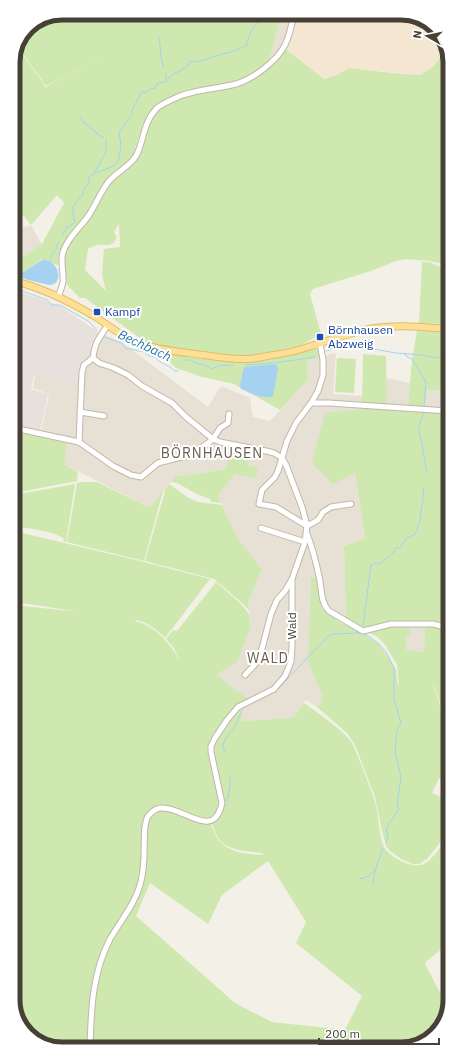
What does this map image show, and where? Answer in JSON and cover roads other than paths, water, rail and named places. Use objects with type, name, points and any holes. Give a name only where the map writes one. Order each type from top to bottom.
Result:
[{"type":"main road","points":[[20,283],[40,289],[86,311],[108,327],[135,342],[147,346],[180,352],[242,359],[253,359],[292,352],[357,332],[380,328],[413,327],[443,329]]},
{"type":"street","points":[[58,297],[63,281],[62,260],[67,242],[90,213],[109,181],[135,158],[146,124],[153,112],[159,106],[183,95],[198,90],[236,84],[255,75],[283,49],[287,41],[292,20]]},
{"type":"street","points":[[79,442],[82,372],[84,365],[93,358],[94,346],[99,337],[108,327]]},
{"type":"street","points":[[308,526],[276,507],[259,504],[262,490],[275,477],[278,471],[296,423],[312,404],[318,391],[323,375],[323,360],[320,343]]},
{"type":"street","points":[[93,358],[99,363],[128,375],[142,386],[172,403],[213,439],[220,442],[274,453],[282,458],[286,465],[308,526],[305,542],[292,580]]},
{"type":"street","points":[[312,404],[329,403],[443,411]]},
{"type":"street","points":[[80,412],[104,416]]},
{"type":"street","points":[[20,429],[79,442],[113,466],[131,475],[141,477],[158,463],[189,455],[208,444],[220,428],[228,423],[229,414]]},
{"type":"street","points":[[308,526],[318,520],[323,512],[331,507],[351,504]]},
{"type":"street","points":[[261,528],[305,542]]},
{"type":"street","points":[[306,533],[320,578],[322,598],[325,608],[329,612],[363,630],[396,624],[433,624],[443,626]]},
{"type":"street","name":"Wald","points":[[245,675],[259,660],[271,614],[277,600],[286,591],[292,580]]},
{"type":"street","name":"Wald","points":[[90,1042],[92,1010],[97,974],[102,958],[111,939],[138,894],[142,879],[144,832],[147,818],[157,809],[168,808],[204,821],[210,820],[216,816],[220,810],[222,803],[211,746],[227,720],[238,707],[274,689],[285,676],[291,662],[292,580]]},
{"type":"water","points":[[44,259],[57,269],[58,278],[55,283],[49,285],[21,277],[22,273]]},
{"type":"water","points":[[277,365],[278,369],[273,396],[261,397],[241,389],[240,386],[244,367]]},
{"type":"waterway","points":[[62,236],[67,227],[75,221],[73,207],[82,196],[84,188],[88,184],[89,177],[114,166],[119,159],[121,144],[119,133],[132,115],[132,110],[142,92],[146,93],[150,89],[155,88],[157,84],[166,81],[172,75],[187,67],[189,62],[200,61],[246,46],[251,31],[260,20]]},
{"type":"waterway","points":[[159,37],[161,57],[164,68]]},
{"type":"waterway","points":[[166,73],[166,81]]},
{"type":"waterway","points":[[79,117],[97,134],[103,137]]},
{"type":"waterway","points":[[95,172],[106,152],[106,140]]},
{"type":"waterway","points":[[49,262],[59,242]]},
{"type":"waterway","name":"Bechbach","points":[[20,290],[47,300],[52,305],[60,305],[88,321],[97,330]]},
{"type":"waterway","name":"Bechbach","points":[[104,337],[122,343],[125,348],[144,352],[147,355],[155,357],[160,362],[175,371],[178,371]]},
{"type":"waterway","name":"Bechbach","points":[[327,351],[339,346],[362,347],[396,353],[443,358]]},
{"type":"waterway","points":[[405,354],[412,359],[426,382],[424,407]]},
{"type":"waterway","name":"Bechbach","points":[[246,365],[315,357]]},
{"type":"waterway","name":"Bechbach","points":[[184,360],[191,360],[212,369],[220,365],[233,366]]},
{"type":"waterway","points":[[424,411],[419,431],[427,473]]},
{"type":"waterway","points":[[363,626],[371,565],[376,563],[380,564],[394,552],[396,548],[400,548],[406,539],[414,535],[417,531],[421,518],[424,487]]},
{"type":"waterway","points":[[279,688],[328,636],[332,634],[361,633],[369,636],[386,652],[394,668],[394,699],[401,723],[397,730],[395,752],[401,777],[397,806],[399,809],[386,828],[388,837],[386,842]]},
{"type":"waterway","points":[[225,752],[223,749],[224,742],[236,725],[242,710]]},
{"type":"waterway","points":[[227,801],[230,777]]},
{"type":"waterway","points":[[373,885],[377,864],[383,848]]},
{"type":"waterway","points":[[360,879],[369,876],[376,869]]},
{"type":"place","name":"Kampf","points":[[97,312]]},
{"type":"place","name":"Börnhausen Abzweig","points":[[320,337]]},
{"type":"district","name":"BÖRNHAUSEN","points":[[212,453]]},
{"type":"district","name":"WALD","points":[[268,658]]}]
